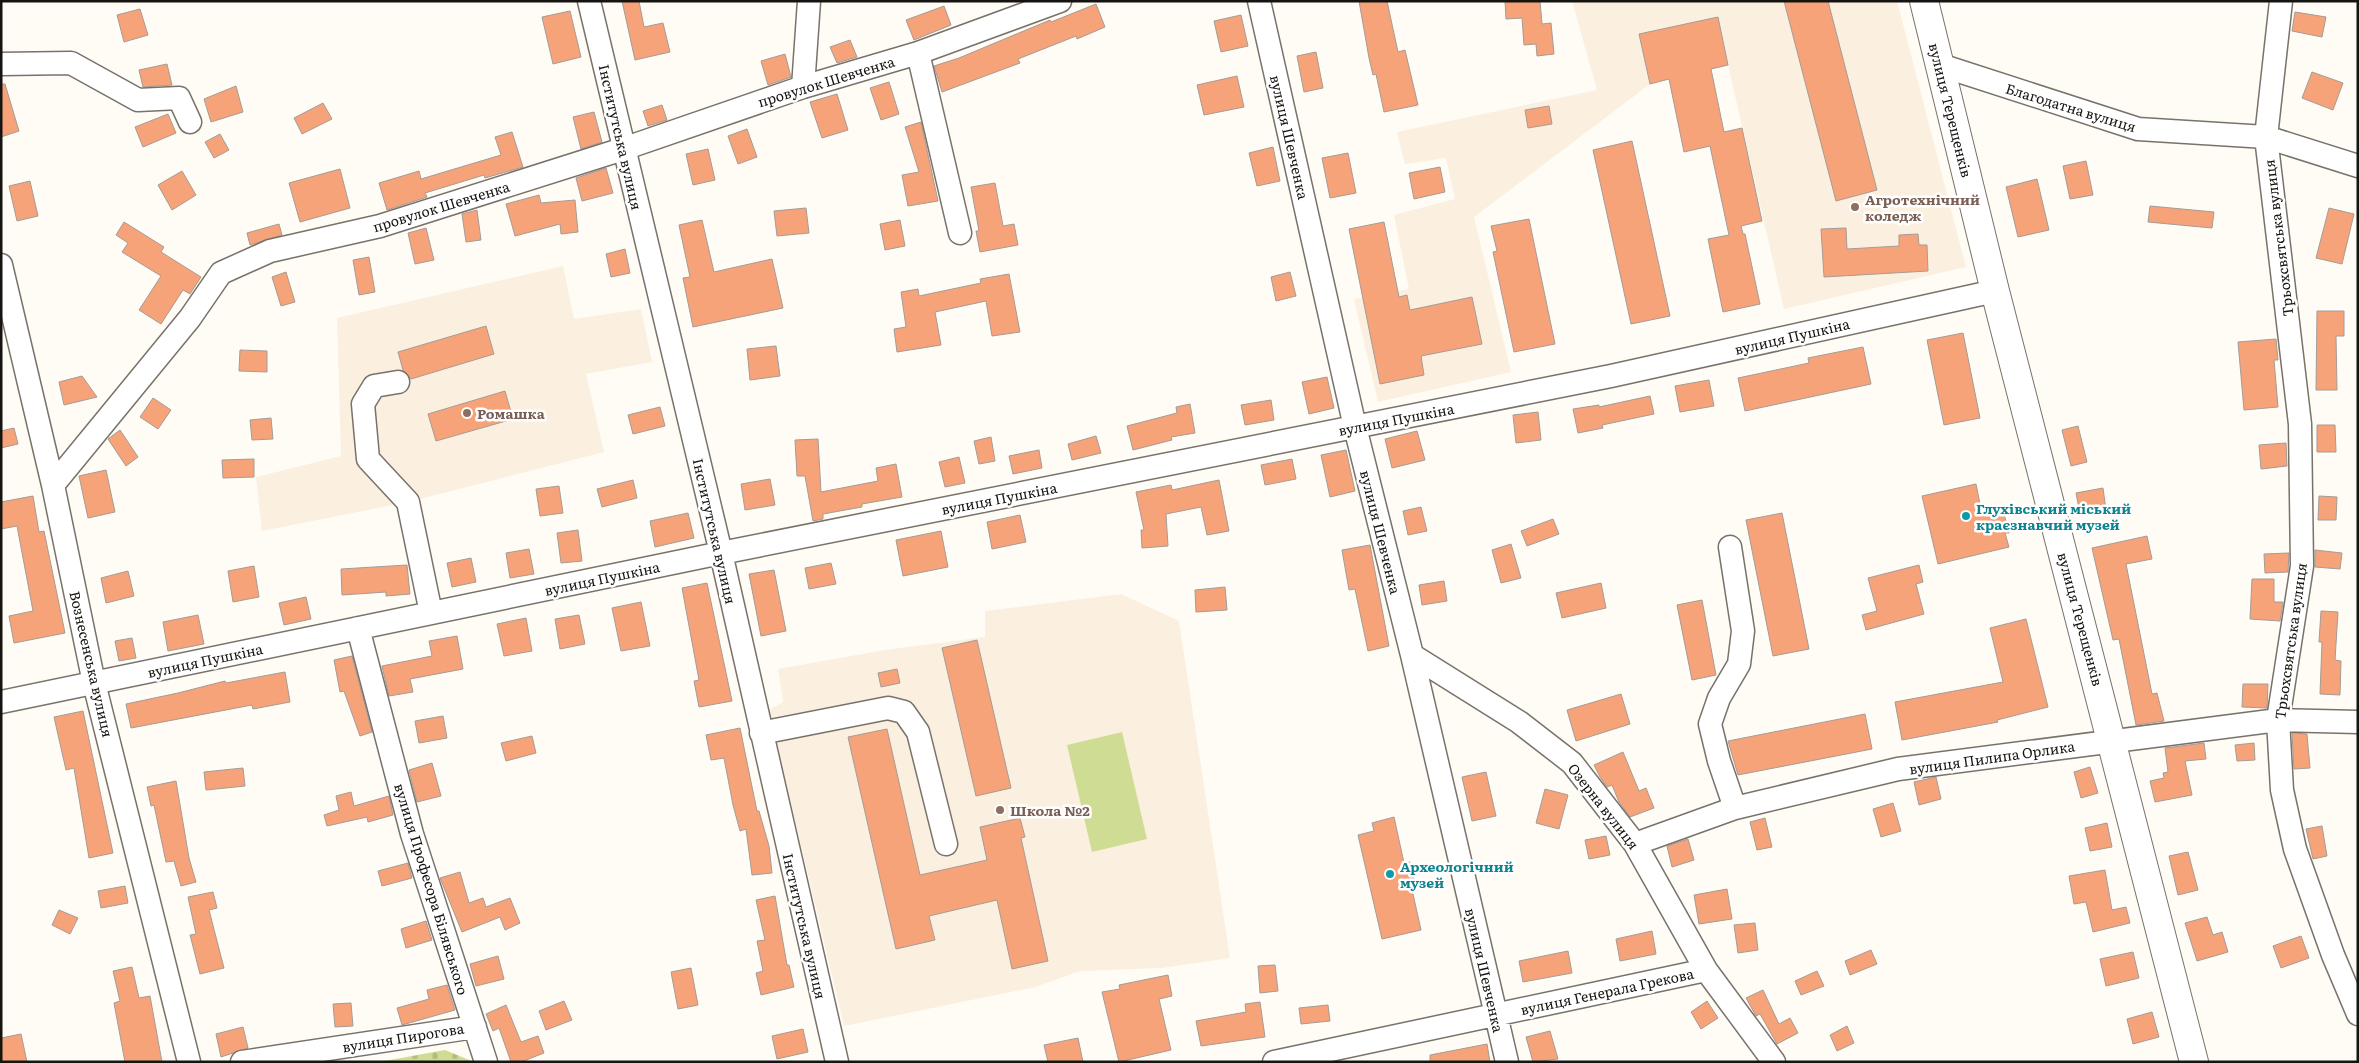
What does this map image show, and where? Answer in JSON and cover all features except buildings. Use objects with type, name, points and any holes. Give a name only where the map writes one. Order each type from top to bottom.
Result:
[{"type":"main road","name":"вулиця Терещенків","points":[[1924,1],[1995,291],[2194,1062]]},
{"type":"street","name":"Інститутська вулиця","points":[[590,1],[623,149],[721,553],[837,1062]]},
{"type":"street","points":[[803,87],[809,1]]},
{"type":"street","name":"провулок Шевченка","points":[[54,485],[190,318],[221,273],[270,251],[380,226],[623,149],[803,87],[918,53],[1060,1]]},
{"type":"street","name":"вулиця Шевченка","points":[[1259,1],[1355,427],[1412,655],[1507,1062]]},
{"type":"street","points":[[2266,137],[2281,1]]},
{"type":"street","points":[[918,53],[960,233]]},
{"type":"street","points":[[1,64],[71,63],[138,100],[179,98],[190,122]]},
{"type":"street","name":"Благодатна вулиця","points":[[1940,65],[2138,128],[2266,137],[2358,166]]},
{"type":"street","name":"Трьохсвятська вулиця","points":[[2266,137],[2300,424],[2302,566],[2278,720],[2282,790],[2295,849],[2333,955],[2358,1014]]},
{"type":"street","name":"Вознесенська вулиця","points":[[1,265],[54,485],[94,683],[189,1062]]},
{"type":"street","name":"вулиця Пушкіна","points":[[4,696],[94,683],[721,553],[1611,376],[1995,291]]},
{"type":"street","points":[[398,382],[374,386],[363,404],[368,459],[408,502],[431,614]]},
{"type":"street","points":[[1730,547],[1743,631],[1739,664],[1719,698],[1710,724],[1719,761],[1735,808]]},
{"type":"street","name":"вулиця Професора Білявського","points":[[358,628],[412,834],[486,1062]]},
{"type":"street","name":"Озерна вулиця","points":[[1412,655],[1519,722],[1572,763],[1635,844],[1706,970],[1774,1062]]},
{"type":"street","points":[[761,733],[888,708],[904,712],[918,732],[946,844]]},
{"type":"street","name":"вулиця Пилипа Орлика","points":[[1635,844],[1735,808],[1898,769],[2278,720],[2358,722]]},
{"type":"street","name":"вулиця Генерала Грекова","points":[[1274,1062],[1706,970]]},
{"type":"street","name":"вулиця Пирогова","points":[[242,1062],[475,1027]]},
{"type":"shaded area","name":"Агротехнічний коледж","points":[[1572,1],[1897,1],[1966,267],[1784,309],[1728,65],[1650,84],[1474,217],[1511,372],[1378,402],[1354,299],[1409,289],[1394,215],[1455,199],[1446,158],[1405,164],[1397,132],[1597,90]]},
{"type":"shaded area","name":"Ромашка","points":[[563,266],[574,319],[641,309],[652,362],[586,374],[604,452],[408,502],[262,531],[256,477],[341,456],[337,318]]},
{"type":"shaded area","name":"Школа №2","points":[[1121,594],[1179,621],[1230,958],[1162,968],[1080,971],[1035,987],[844,1026],[769,710],[783,702],[778,669],[885,650],[985,637],[985,611]]},
{"type":"green space","points":[[1122,732],[1147,839],[1092,852],[1067,745]]},
{"type":"green space","points":[[445,1050],[474,1062],[379,1062]]},
{"type":"place","name":"Агротехнічний коледж","points":[[1855,207]]},
{"type":"place","name":"Ромашка","points":[[467,413]]},
{"type":"place","name":"Глухівський міський краєзнавчий музей","points":[[1966,516]]},
{"type":"place","name":"Школа №2","points":[[1000,810]]},
{"type":"place","name":"Археологічний музей","points":[[1390,874]]}]
